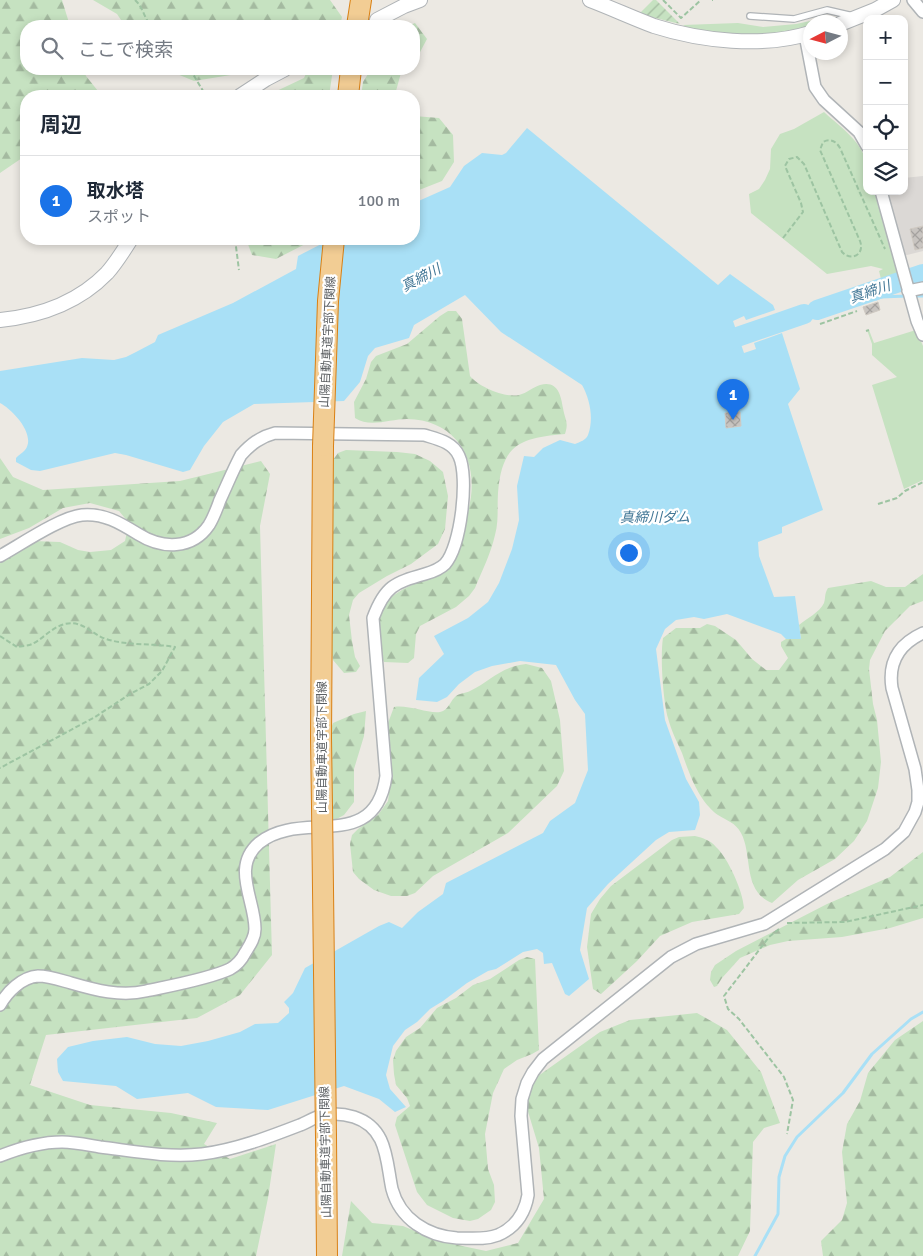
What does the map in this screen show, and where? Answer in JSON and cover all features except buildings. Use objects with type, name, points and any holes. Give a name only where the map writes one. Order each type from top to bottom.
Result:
[{"type":"highway","points":[[358,20],[361,0]]},
{"type":"highway","points":[[349,90],[350,75]]},
{"type":"highway","name":"山陽自動車道宇部下関線","points":[[327,1256],[321,738],[323,446],[328,301],[333,245]]},
{"type":"street","points":[[377,20],[420,0]]},
{"type":"street","points":[[848,21],[893,0]]},
{"type":"street","points":[[914,0],[923,12]]},
{"type":"street","points":[[594,1],[654,26],[716,39],[742,41],[803,35]]},
{"type":"street","points":[[811,60],[815,87],[831,106],[859,132],[863,139]]},
{"type":"street","points":[[249,90],[272,75]]},
{"type":"street","points":[[883,195],[916,321],[923,335]]},
{"type":"street","points":[[0,320],[22,318],[53,309],[71,300],[107,273],[127,245]]},
{"type":"street","points":[[908,289],[923,288]]},
{"type":"street","points":[[0,556],[66,519],[83,515],[107,517],[148,541],[157,544],[175,545],[192,541],[209,525],[241,455],[258,439],[275,434],[424,435],[444,440],[459,455],[464,475],[464,499],[454,549],[445,564],[432,572],[394,584],[383,595],[373,618],[386,776],[384,793],[373,811],[345,825],[283,831],[269,835],[258,844],[251,852],[245,867],[255,928],[253,940],[240,961],[230,968],[207,976],[143,992],[120,993],[90,988],[54,978],[36,976],[23,981],[12,989],[4,997],[0,1005]]},
{"type":"street","points":[[0,1156],[31,1146],[62,1142],[162,1155],[202,1154],[271,1135],[320,1116],[344,1115],[364,1122],[375,1131],[382,1142],[387,1156],[392,1189],[396,1200],[412,1222],[425,1230],[451,1237],[482,1239],[511,1229],[526,1207],[528,1195],[521,1116],[522,1099],[527,1083],[543,1059],[671,957],[696,944],[764,924],[884,849],[904,832],[915,812],[918,802],[918,790],[915,769],[890,677],[892,666],[902,647],[923,633]]},
{"type":"lane","points":[[750,16],[794,20],[827,10],[857,17]]},
{"type":"path","points":[[135,0],[139,4],[146,20]]},
{"type":"path","points":[[663,0],[681,18],[701,0]]},
{"type":"path","points":[[194,75],[202,90]]},
{"type":"path","points":[[783,238],[803,214],[802,206],[785,166],[789,159],[797,157],[804,164],[842,252],[845,256],[851,257],[856,256],[861,251],[860,241],[820,150],[822,142],[831,140],[840,148],[886,251],[890,255],[899,257]]},
{"type":"path","points":[[236,245],[239,270]]},
{"type":"path","points":[[820,324],[857,312]]},
{"type":"path","points":[[878,504],[897,498],[905,491],[923,482]]},
{"type":"path","points":[[0,636],[17,647],[32,644],[45,634],[64,624],[81,624],[104,638],[118,643],[158,644],[175,647],[162,671],[149,684],[95,717],[0,768]]},
{"type":"path","points":[[787,1134],[793,1100],[784,1077],[738,1018],[728,1009],[724,996],[769,936],[787,923],[845,922],[923,905]]},
{"type":"shaded area","points":[[923,176],[923,251],[899,257],[882,195],[908,195],[908,178]]},
{"type":"green space","points":[[0,0],[62,0],[68,20],[20,20],[20,75],[86,75],[97,90],[20,90],[20,159],[0,173]]},
{"type":"green space","points":[[93,0],[330,0],[342,17],[341,20],[121,20],[117,14]]},
{"type":"green space","points":[[653,0],[656,0],[680,24],[639,14]]},
{"type":"green space","points":[[803,22],[803,32],[768,38],[693,31],[683,25],[738,23],[763,27]]},
{"type":"green space","points":[[420,30],[427,39],[420,52]]},
{"type":"green space","points":[[180,75],[231,75],[194,81]]},
{"type":"green space","points":[[305,75],[332,75],[330,90],[279,90],[304,78]]},
{"type":"green space","points":[[367,75],[400,75],[396,90],[362,90],[363,82]]},
{"type":"green space","points":[[824,112],[857,143],[863,154],[863,195],[875,195],[899,273],[881,279],[879,271],[883,269],[871,266],[827,274],[751,213],[749,194],[759,189],[765,180],[770,169],[771,149],[780,134],[794,129]]},
{"type":"green space","points":[[420,116],[439,118],[453,135],[454,162],[442,181],[420,190]]},
{"type":"green space","points":[[248,245],[303,245],[276,259],[252,255]]},
{"type":"green space","points":[[448,311],[456,311],[462,319],[470,376],[474,380],[486,388],[507,395],[519,395],[546,384],[555,387],[560,394],[567,427],[565,434],[526,441],[516,446],[509,453],[500,476],[497,524],[493,542],[475,588],[456,607],[420,626],[416,634],[414,658],[408,663],[384,662],[380,652],[379,635],[383,608],[389,599],[403,589],[443,572],[466,519],[471,494],[471,477],[468,462],[462,448],[453,436],[441,427],[425,421],[407,419],[374,423],[361,421],[355,418],[354,402],[366,379],[371,362],[376,356],[407,344]]},
{"type":"green space","points":[[867,330],[869,330],[874,343],[916,330],[923,346],[923,480],[904,489],[872,385],[897,377],[872,355],[872,344]]},
{"type":"green space","points":[[346,450],[415,454],[430,461],[443,472],[448,496],[445,529],[438,544],[411,564],[359,593],[353,600],[349,615],[355,657],[360,666],[356,672],[344,673],[333,660],[331,651],[332,469],[333,460],[338,453]]},
{"type":"green space","points":[[0,458],[13,477],[43,490],[180,481],[261,461],[270,474],[260,526],[272,955],[240,995],[197,1018],[46,1035],[30,1085],[90,1105],[171,1113],[217,1123],[204,1144],[230,1159],[276,1144],[268,1198],[256,1256],[0,1256],[0,562],[33,541],[60,542],[78,550],[90,552],[111,550],[125,541],[129,523],[119,511],[90,503],[63,508],[29,528],[0,539]]},
{"type":"green space","points":[[923,574],[923,601],[910,606],[885,631],[870,660],[869,669],[881,762],[878,788],[867,821],[854,841],[835,859],[798,880],[772,903],[756,890],[752,881],[745,842],[739,829],[716,814],[707,805],[697,790],[689,772],[666,710],[662,666],[663,638],[676,628],[700,628],[707,624],[715,626],[736,640],[752,659],[766,670],[779,670],[788,658],[781,646],[781,642],[786,639],[801,639],[799,625],[822,606],[828,588],[871,581],[886,587],[905,587]]},
{"type":"green space","points":[[526,664],[542,668],[551,681],[560,720],[564,771],[557,786],[508,833],[433,876],[415,893],[407,896],[391,896],[374,890],[353,872],[350,844],[352,835],[378,815],[388,801],[392,767],[388,723],[394,707],[407,707],[433,712],[443,711],[458,695],[470,691],[509,668]]},
{"type":"green space","points":[[366,711],[364,736],[354,769],[354,802],[344,815],[333,821],[331,820],[331,729],[333,723]]},
{"type":"green space","points":[[695,836],[711,843],[721,852],[738,884],[744,908],[739,914],[692,922],[660,936],[637,961],[601,994],[593,989],[587,947],[591,914],[600,899],[611,886],[672,840],[679,837]]},
{"type":"green space","points":[[923,852],[923,918],[890,928],[842,937],[788,941],[770,945],[740,958],[717,986],[714,987],[710,980],[711,972],[715,965],[736,951],[827,904],[890,877]]},
{"type":"green space","points":[[527,957],[535,959],[539,1050],[517,1060],[504,1069],[493,1093],[485,1134],[488,1169],[494,1185],[495,1202],[491,1210],[478,1219],[470,1221],[453,1218],[427,1205],[417,1192],[395,1125],[397,1117],[410,1106],[407,1098],[396,1085],[393,1060],[396,1051],[406,1037],[420,1028],[437,1008],[456,998],[473,985],[490,979],[519,960]]},
{"type":"green space","points":[[697,1013],[727,1030],[761,1072],[780,1123],[764,1128],[753,1142],[750,1231],[738,1256],[342,1256],[351,1201],[372,1223],[403,1226],[439,1241],[486,1251],[518,1243],[544,1199],[539,1148],[523,1095],[531,1081],[600,1032],[630,1020]]},
{"type":"green space","points":[[923,1021],[923,1256],[823,1256],[821,1241],[842,1220],[847,1203],[842,1152],[847,1124],[860,1101],[868,1073],[895,1040]]},
{"type":"water","name":"真締川ダム","points":[[527,128],[718,285],[730,274],[773,305],[775,310],[746,320],[744,316],[733,321],[744,353],[756,349],[754,343],[782,333],[800,389],[788,404],[823,510],[782,527],[782,533],[758,542],[759,556],[774,597],[795,596],[801,639],[786,639],[781,634],[727,614],[704,619],[694,617],[676,620],[665,629],[656,649],[665,720],[686,779],[699,802],[700,815],[695,830],[669,832],[656,840],[608,884],[587,908],[580,950],[589,979],[569,996],[565,994],[552,963],[544,964],[543,953],[537,949],[523,952],[496,969],[488,971],[467,983],[430,1009],[417,1022],[405,1030],[393,1046],[386,1075],[390,1089],[406,1107],[395,1112],[379,1099],[344,1086],[268,1110],[216,1107],[188,1093],[137,1099],[116,1086],[63,1081],[58,1072],[57,1059],[68,1047],[93,1041],[127,1037],[155,1044],[181,1046],[240,1032],[255,1024],[278,1023],[289,1013],[289,1008],[284,1002],[293,993],[305,968],[379,926],[389,922],[402,928],[418,912],[443,894],[446,883],[543,833],[550,821],[575,803],[588,770],[585,714],[556,665],[520,661],[492,666],[475,672],[459,684],[447,697],[437,702],[416,700],[419,678],[444,654],[434,636],[468,618],[488,602],[499,583],[512,549],[519,520],[517,486],[524,456],[534,457],[543,448],[560,440],[575,444],[583,441],[590,429],[591,416],[587,396],[582,385],[501,332],[465,295],[414,325],[409,338],[375,348],[368,356],[360,382],[344,401],[254,404],[223,422],[204,446],[190,470],[183,472],[115,453],[40,471],[31,470],[16,462],[16,458],[25,450],[28,444],[28,437],[22,423],[0,403],[0,371],[82,358],[114,360],[126,357],[155,342],[158,335],[233,303],[296,269],[298,256],[319,245],[420,245],[420,200],[450,187],[464,166],[482,153],[502,155],[506,153]]},
{"type":"waterway","name":"真締川","points":[[817,310],[923,274]]},
{"type":"waterway","points":[[873,291],[876,299],[881,297],[907,296]]},
{"type":"waterway","points":[[913,296],[923,296]]},
{"type":"waterway","name":"真締川","points":[[714,345],[804,314]]},
{"type":"waterway","points":[[755,1256],[778,1214],[779,1177],[785,1156],[797,1137],[843,1093],[872,1054],[911,1019],[923,1012]]},
{"type":"place","name":"取水塔","points":[[733,420]]}]
